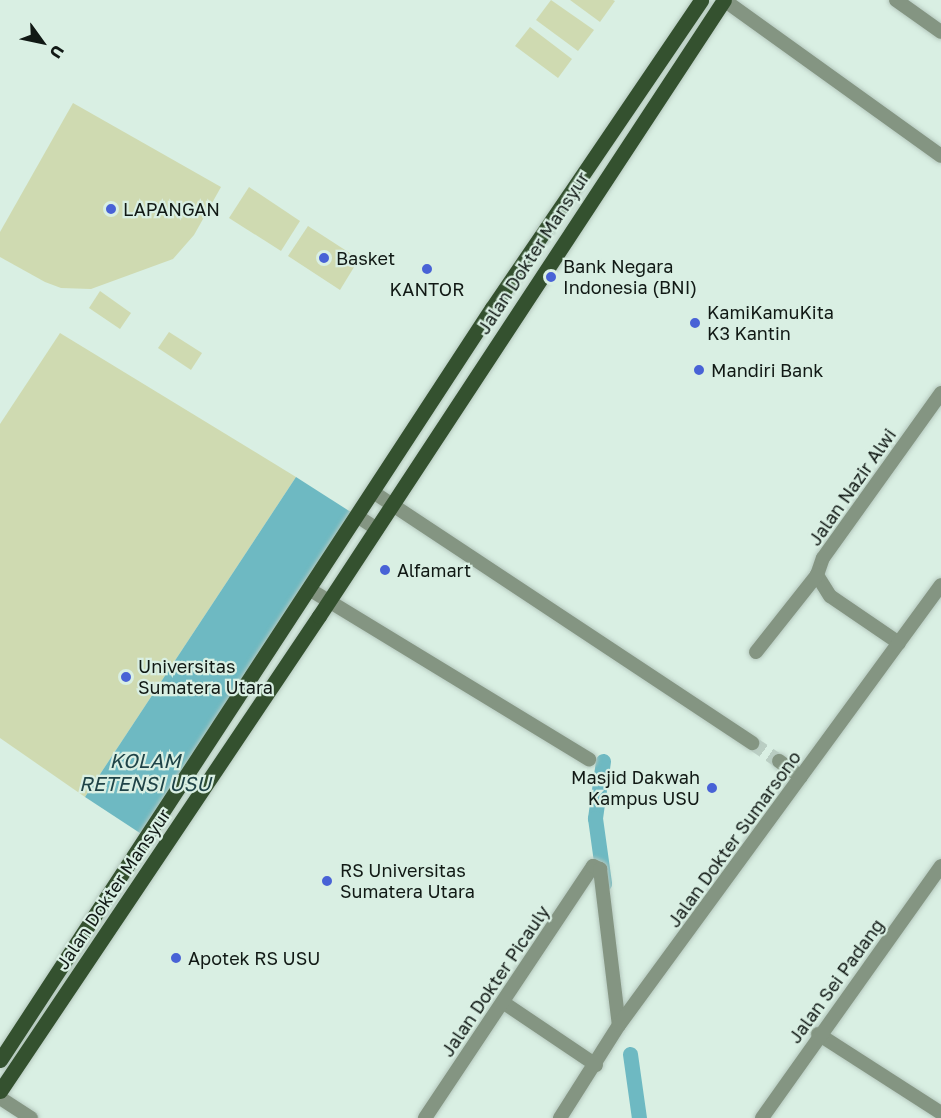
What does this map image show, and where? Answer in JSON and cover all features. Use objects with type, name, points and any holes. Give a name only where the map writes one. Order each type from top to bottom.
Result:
[{"type":"main road","name":"Jalan Dokter Mansyur","points":[[0,1060],[357,516],[700,0]]},
{"type":"main road","name":"Jalan Dokter Mansyur","points":[[0,1090],[377,529],[724,0]]},
{"type":"street","points":[[724,0],[941,156]]},
{"type":"street","points":[[896,0],[941,32]]},
{"type":"street","name":"Jalan Nazir Alwi","points":[[899,643],[830,596],[817,575],[823,558],[941,393]]},
{"type":"street","points":[[373,492],[752,743]]},
{"type":"street","points":[[357,516],[377,529]]},
{"type":"street","points":[[756,652],[817,575]]},
{"type":"street","name":"Jalan Dokter Sumarsono","points":[[560,1118],[596,1065],[619,1025],[941,585]]},
{"type":"street","points":[[309,589],[589,759]]},
{"type":"street","points":[[779,761],[801,777]]},
{"type":"street","points":[[146,837],[164,849]]},
{"type":"street","name":"Jalan Dokter Picauly","points":[[424,1118],[596,866],[600,869],[619,1025]]},
{"type":"street","name":"Jalan Sei Padang","points":[[762,1118],[818,1034],[941,866]]},
{"type":"street","points":[[504,1003],[596,1065]]},
{"type":"street","points":[[818,1034],[941,1113]]},
{"type":"street","points":[[0,1098],[32,1118]]},
{"type":"green space","points":[[551,0],[594,30],[578,51],[536,20]]},
{"type":"green space","points":[[570,0],[613,0],[615,1],[600,22]]},
{"type":"green space","points":[[530,27],[572,59],[558,78],[515,46]]},
{"type":"green space","name":"LAPANGAN","points":[[73,103],[221,187],[194,235],[173,259],[91,289],[61,288],[45,282],[0,257],[0,232]]},
{"type":"green space","name":"Basket","points":[[249,187],[300,221],[281,251],[229,218]]},
{"type":"green space","name":"Basket","points":[[308,226],[359,259],[340,290],[288,256]]},
{"type":"green space","points":[[100,291],[131,313],[120,329],[89,308]]},
{"type":"green space","points":[[169,332],[202,353],[191,370],[158,348]]},
{"type":"green space","points":[[60,333],[296,477],[85,797],[0,738],[0,424]]},
{"type":"water","name":"KOLAM RETENSI USU","points":[[296,477],[357,516],[146,837],[85,797]]},
{"type":"waterway","points":[[603,761],[595,818],[604,883]]},
{"type":"waterway","points":[[630,1054],[639,1118]]},
{"type":"tunnel","points":[[752,743],[779,761]]},
{"type":"place","name":"LAPANGAN","points":[[111,209]]},
{"type":"place","name":"Basket","points":[[324,258]]},
{"type":"place","name":"KANTOR","points":[[427,269]]},
{"type":"place","name":"Bank Negara Indonesia (BNI)","points":[[551,277]]},
{"type":"place","name":"KamiKamuKita K3 Kantin","points":[[695,323]]},
{"type":"place","name":"Mandiri Bank","points":[[699,370]]},
{"type":"place","name":"Alfamart","points":[[385,570]]},
{"type":"place","name":"Universitas Sumatera Utara","points":[[126,677]]},
{"type":"place","name":"Masjid Dakwah Kampus USU","points":[[712,788]]},
{"type":"place","name":"RS Universitas Sumatera Utara","points":[[327,881]]},
{"type":"place","name":"Apotek RS USU","points":[[176,958]]}]
